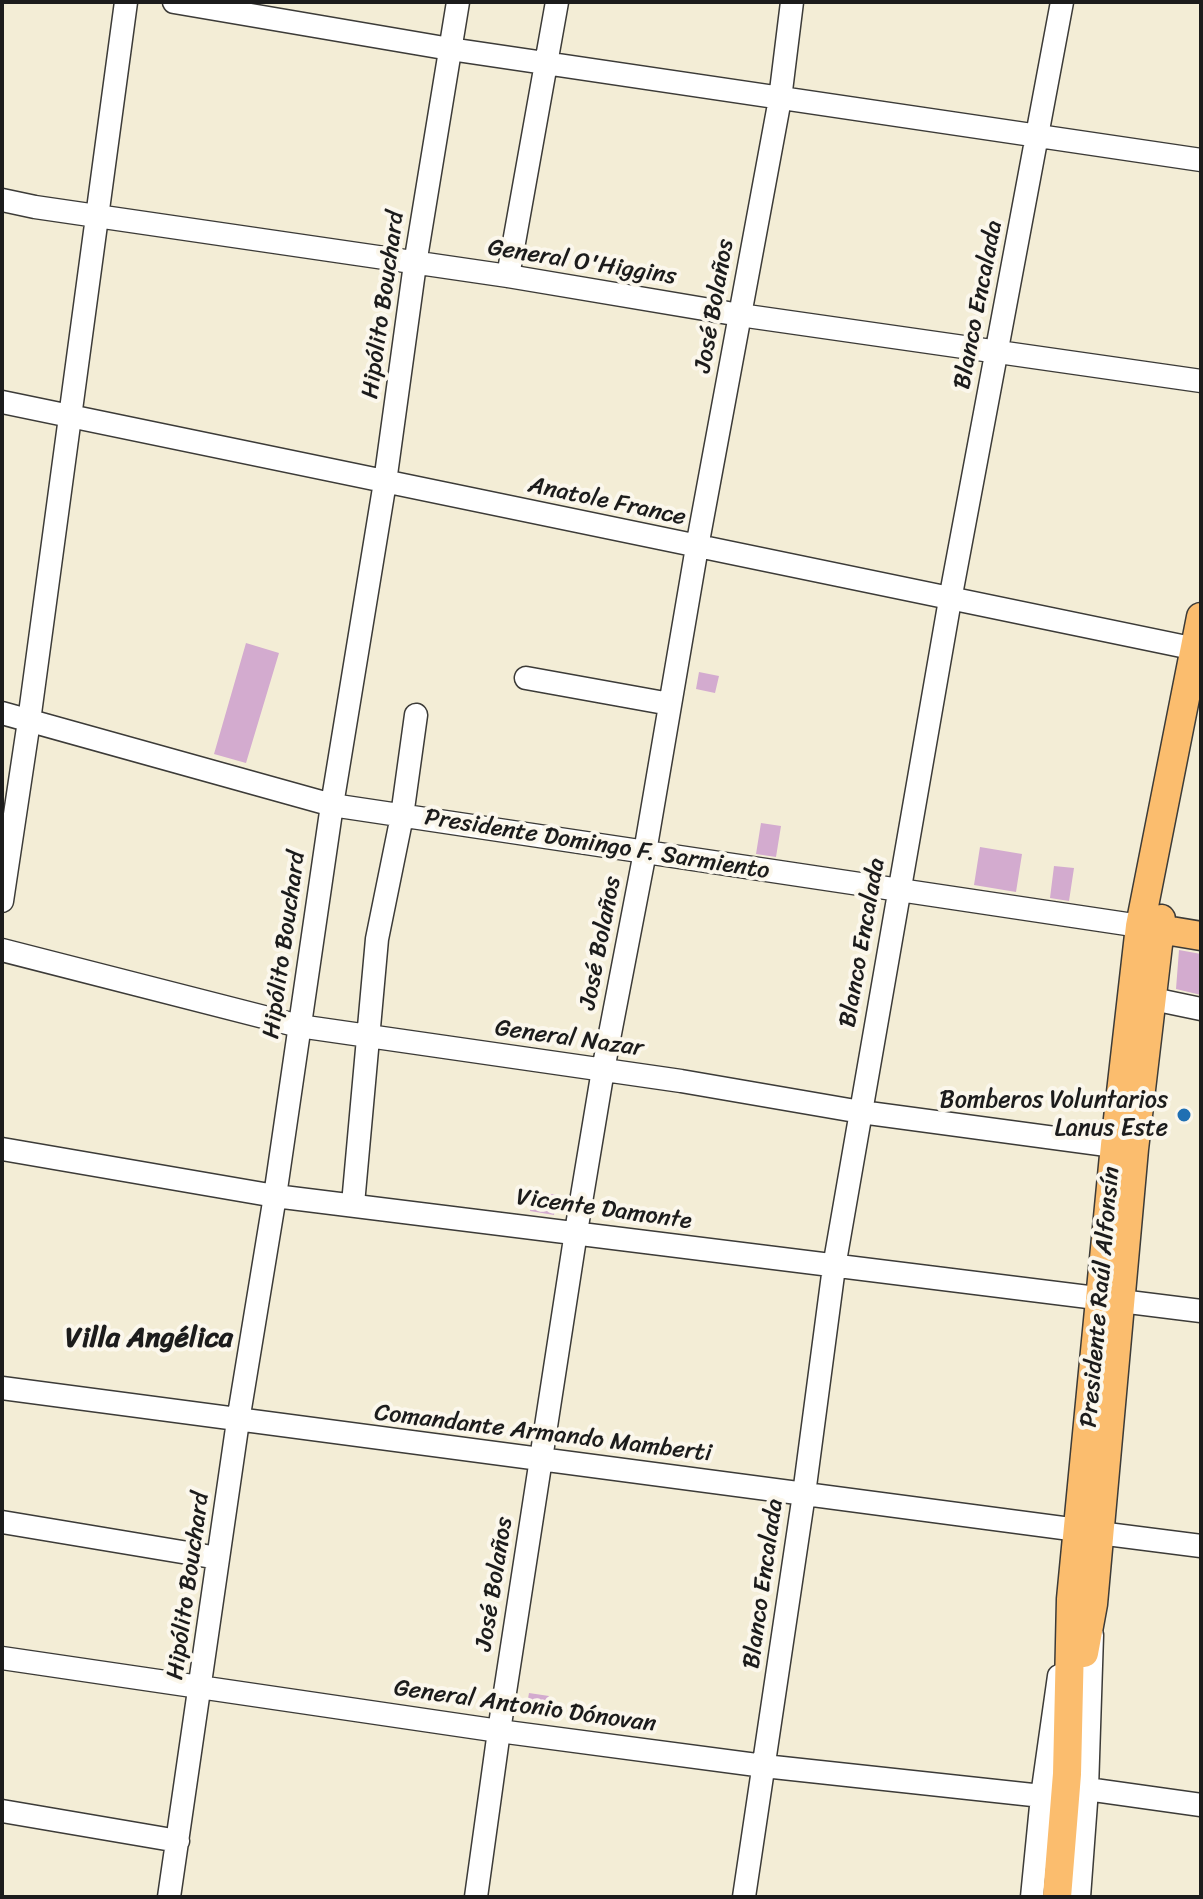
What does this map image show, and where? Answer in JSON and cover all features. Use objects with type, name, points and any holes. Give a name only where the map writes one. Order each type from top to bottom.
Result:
[{"type":"main road","name":"Presidente Raúl Alfonsín","points":[[1077,1782],[1069,1732],[1125,1147],[1150,928],[1201,617]]},
{"type":"main road","name":"Presidente Raúl Alfonsín","points":[[1125,1147],[1153,999],[1150,928],[1201,714]]},
{"type":"main road","name":"Presidente Domingo F. Sarmiento","points":[[1150,928],[1201,936]]},
{"type":"main road","points":[[1057,1897],[1077,1782]]},
{"type":"street","points":[[2,901],[126,2]]},
{"type":"street","points":[[174,2],[450,49],[1201,160]]},
{"type":"street","name":"Hipólito Bouchard","points":[[169,1897],[238,1421],[458,2]]},
{"type":"street","points":[[508,276],[557,2]]},
{"type":"street","name":"José Bolaños","points":[[476,1897],[540,1460],[603,1070],[780,99],[792,2]]},
{"type":"street","name":"Blanco Encalada","points":[[744,1897],[804,1494],[834,1267],[950,600],[1062,2]]},
{"type":"street","name":"General O'Higgins","points":[[2,200],[508,276],[740,315],[1201,381]]},
{"type":"street","name":"Anatole France","points":[[2,402],[1198,650]]},
{"type":"street","points":[[526,678],[670,704]]},
{"type":"street","name":"Presidente Domingo F. Sarmiento","points":[[2,713],[332,805],[1150,928]]},
{"type":"street","points":[[353,1204],[377,939],[402,816],[416,715]]},
{"type":"street","name":"General Nazar","points":[[2,950],[299,1026],[681,1081],[861,1112],[1125,1147]]},
{"type":"street","points":[[1153,999],[1201,1009]]},
{"type":"street","name":"Vicente Damonte","points":[[2,1149],[275,1196],[1201,1311]]},
{"type":"street","name":"Comandante Armando Mamberti","points":[[2,1388],[1201,1546]]},
{"type":"street","points":[[2,1522],[218,1558]]},
{"type":"street","name":"Presidente Raúl Alfonsín","points":[[1077,1782],[1082,1602]]},
{"type":"street","name":"Presidente Raúl Alfonsín","points":[[1032,1897],[1042,1796],[1082,1602]]},
{"type":"street","name":"General Antonio Dónovan","points":[[2,1658],[499,1731],[764,1766],[1042,1796]]},
{"type":"street","points":[[1079,1897],[1077,1782],[1201,1805]]},
{"type":"street","points":[[2,1811],[178,1841]]},
{"type":"building","points":[[246,643],[279,653],[246,763],[214,754]]},
{"type":"building","points":[[699,672],[719,676],[715,693],[696,689]]},
{"type":"building","points":[[761,823],[781,826],[776,857],[756,854]]},
{"type":"building","points":[[980,847],[1022,854],[1016,892],[974,885]]},
{"type":"building","points":[[1054,866],[1074,868],[1069,901],[1050,898]]},
{"type":"building","points":[[1179,950],[1201,954],[1201,995],[1176,989]]},
{"type":"building","points":[[533,1191],[557,1195],[554,1215],[530,1211]]},
{"type":"building","points":[[529,1693],[549,1696],[546,1718],[525,1715]]},
{"type":"place","name":"Bomberos Voluntarios Lanus Este","points":[[1184,1115]]},
{"type":"district","name":"Villa Angélica","points":[[149,1339]]}]
